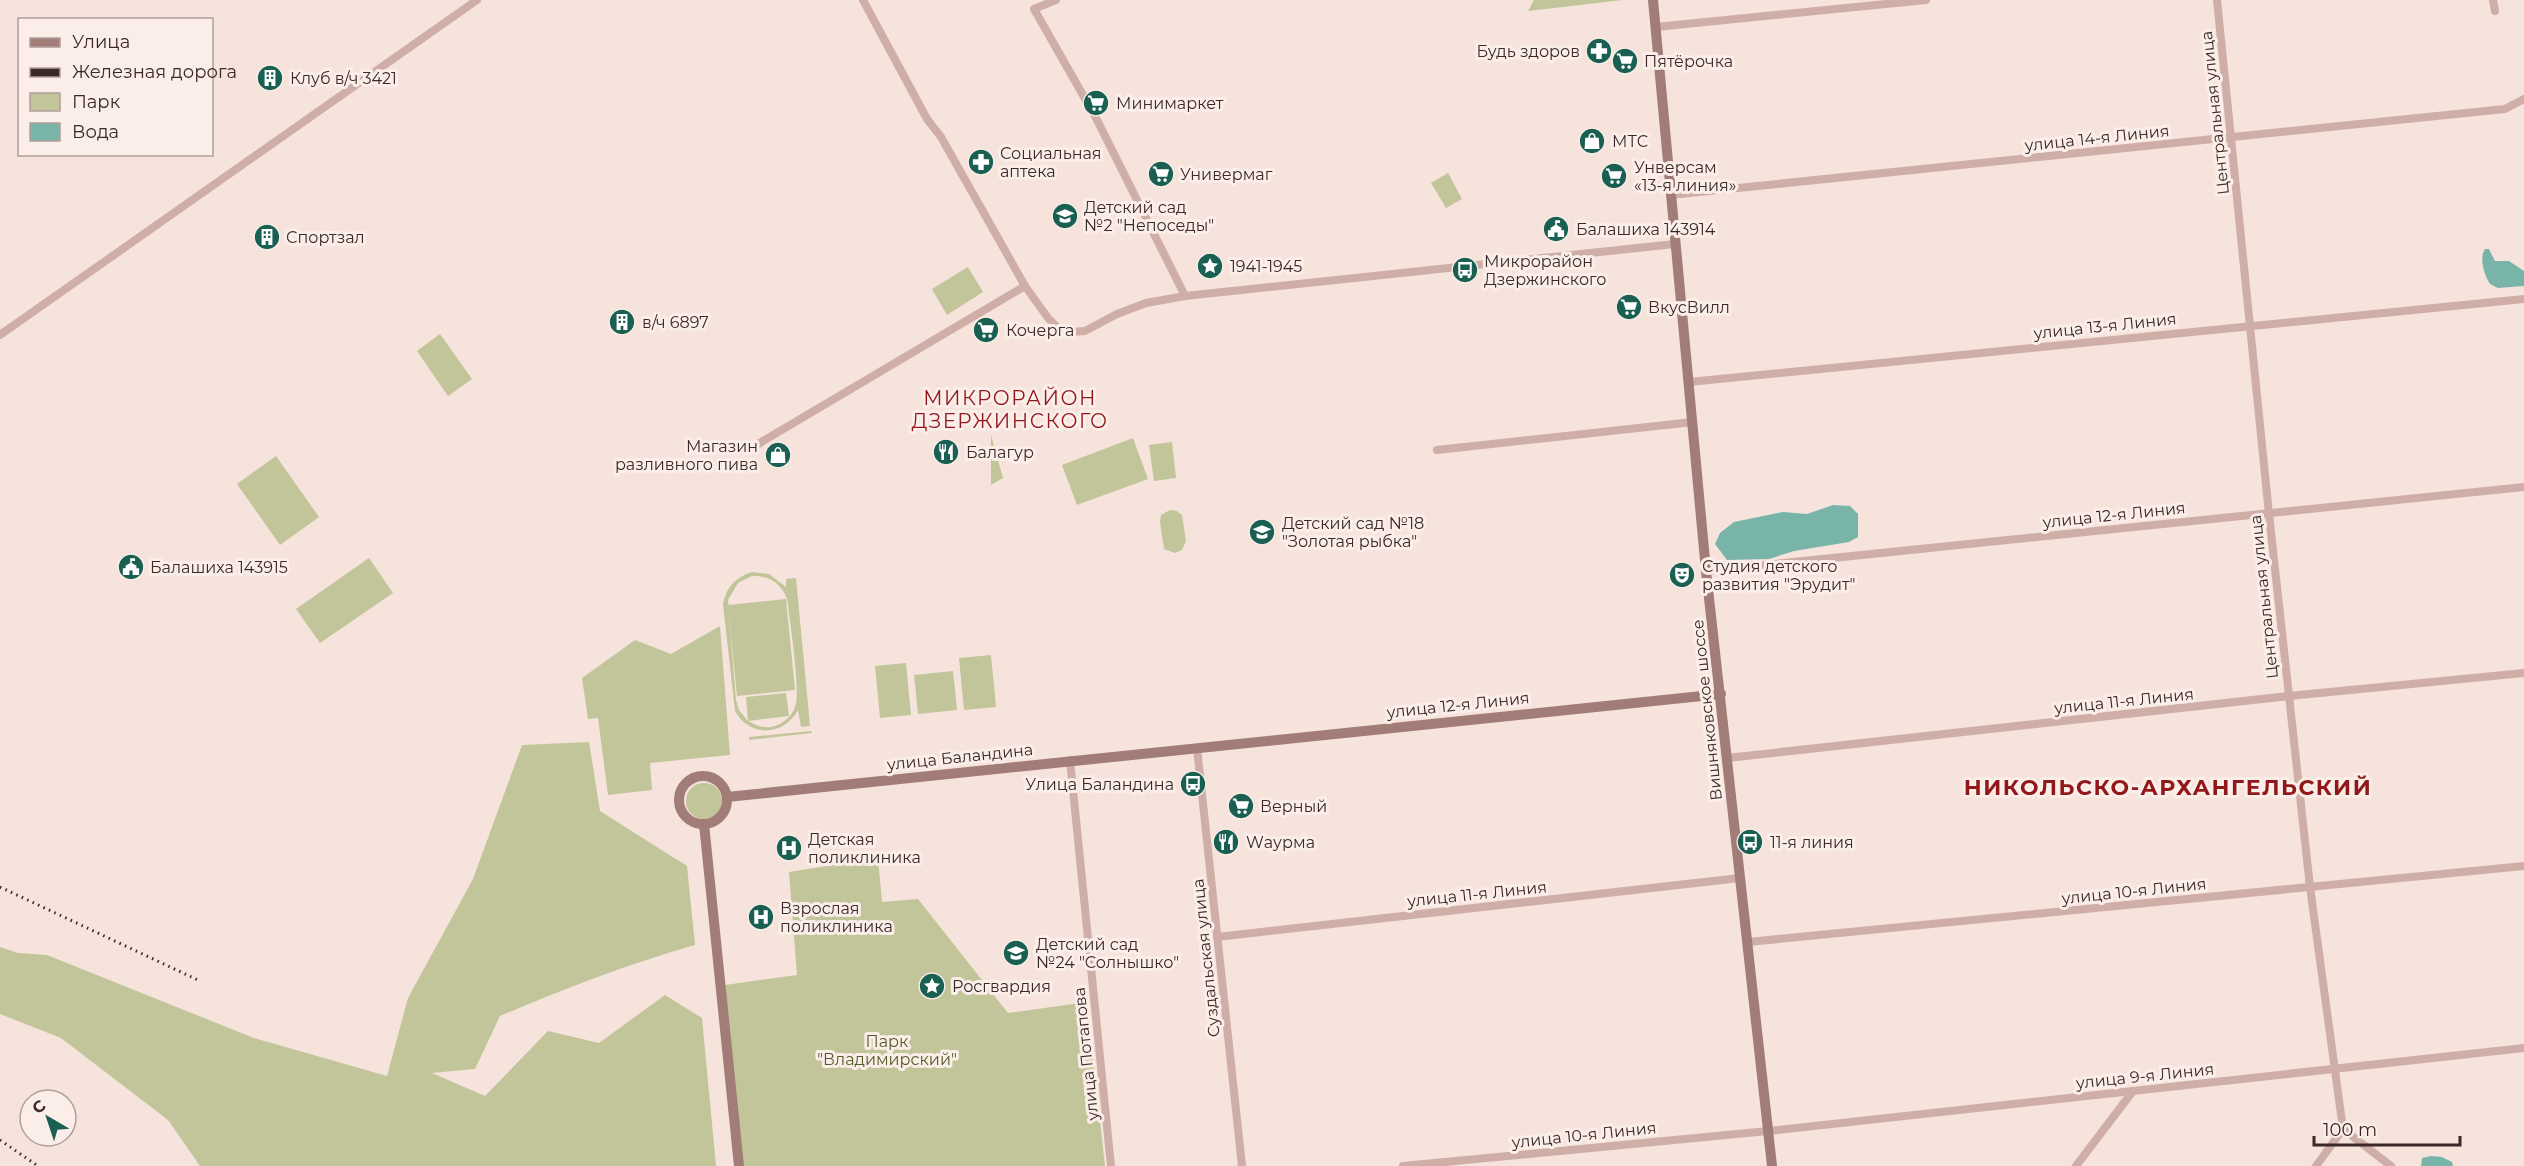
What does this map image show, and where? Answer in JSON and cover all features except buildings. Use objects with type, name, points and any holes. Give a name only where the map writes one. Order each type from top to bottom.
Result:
[{"type":"street","points":[[0,335],[477,0]]},
{"type":"street","points":[[863,0],[927,118],[941,137],[1025,286],[1048,318],[1058,328],[1070,332],[1085,331],[1117,314],[1146,303],[1185,296],[1675,244]]},
{"type":"street","points":[[1056,0],[1034,9],[1096,118],[1185,296]]},
{"type":"street","name":"Вишняковское шоссе","points":[[1653,0],[1706,571],[1772,1166]]},
{"type":"street","points":[[1656,27],[1926,0]]},
{"type":"street","name":"Центральная улица","points":[[2217,0],[2268,514],[2310,887],[2343,1129]]},
{"type":"street","points":[[2493,0],[2495,11]]},
{"type":"street","name":"улица 14-я Линия","points":[[1670,195],[2505,109],[2524,99]]},
{"type":"street","points":[[753,447],[1025,286]]},
{"type":"street","name":"улица 13-я Линия","points":[[1689,382],[2524,298]]},
{"type":"street","points":[[1437,450],[1693,422]]},
{"type":"street","name":"улица 12-я Линия","points":[[1706,571],[2524,487]]},
{"type":"street","name":"улица 11-я Линия","points":[[1728,758],[2289,696],[2524,673]]},
{"type":"street","name":"улица 12-я Линия","points":[[1197,748],[1721,694]]},
{"type":"street","name":"улица Баландина","points":[[727,797],[1197,748]]},
{"type":"street","name":"Суздальская улица","points":[[1197,748],[1242,1166]]},
{"type":"street","name":"улица Потапова","points":[[1070,760],[1111,1166]]},
{"type":"street","points":[[698,777],[714,778],[725,789],[727,797],[727,805],[719,819],[704,824],[689,820],[680,807],[681,792],[685,785],[698,777]]},
{"type":"street","points":[[704,824],[739,1166]]},
{"type":"street","name":"улица 10-я Линия","points":[[1748,942],[2524,866]]},
{"type":"street","name":"улица 11-я Линия","points":[[1217,937],[1740,878]]},
{"type":"street","name":"улица 9-я Линия","points":[[1768,1131],[2524,1048]]},
{"type":"street","points":[[2076,1166],[2133,1090]]},
{"type":"street","points":[[2316,1166],[2343,1129],[2391,1166]]},
{"type":"street","name":"улица 10-я Линия","points":[[1403,1166],[1768,1131]]},
{"type":"green space","points":[[1534,0],[1623,0],[1528,11]]},
{"type":"green space","points":[[1448,173],[1462,199],[1446,208],[1431,183]]},
{"type":"green space","points":[[968,267],[983,292],[947,315],[932,289]]},
{"type":"green space","points":[[440,334],[472,379],[448,396],[417,351]]},
{"type":"green space","points":[[991,435],[1003,478],[991,485]]},
{"type":"green space","points":[[1133,438],[1148,479],[1077,505],[1062,465]]},
{"type":"green space","points":[[1172,442],[1176,478],[1154,481],[1149,445]]},
{"type":"green space","points":[[276,456],[319,517],[280,545],[237,484]]},
{"type":"green space","points":[[1170,510],[1182,515],[1186,541],[1182,550],[1175,553],[1164,549],[1160,522],[1161,515]]},
{"type":"green space","points":[[369,558],[393,593],[320,643],[296,609]]},
{"type":"green space","points":[[752,572],[769,574],[786,587],[786,579],[796,578],[810,726],[801,727],[798,710],[784,725],[767,730],[749,726],[735,711],[723,604],[729,588]],"holes":[[[752,576],[765,577],[780,587],[788,604],[795,658],[797,699],[790,716],[782,723],[772,727],[751,723],[739,710],[736,700],[728,600],[738,583]]]},
{"type":"green space","points":[[786,599],[795,690],[737,696],[728,605]]},
{"type":"green space","points":[[720,626],[730,755],[650,763],[652,790],[608,795],[598,718],[588,719],[582,678],[635,640],[671,654]]},
{"type":"green space","points":[[991,655],[996,707],[964,710],[959,658]]},
{"type":"green space","points":[[906,663],[911,715],[880,718],[875,666]]},
{"type":"green space","points":[[953,671],[957,710],[918,714],[914,675]]},
{"type":"green space","points":[[786,693],[789,716],[748,721],[746,697]]},
{"type":"green space","points":[[811,731],[812,733],[749,740],[749,737]]},
{"type":"green space","points":[[589,742],[600,811],[687,866],[695,945],[645,960],[500,1016],[475,1069],[432,1073],[485,1096],[548,1031],[599,1043],[665,995],[702,1018],[716,1166],[200,1166],[168,1120],[61,1038],[0,1014],[0,947],[18,953],[47,955],[254,1038],[387,1076],[408,998],[473,879],[522,745]]},
{"type":"green space","points":[[704,783],[717,788],[722,801],[717,814],[704,819],[691,814],[686,801],[691,788]]},
{"type":"green space","name":"Парк \"Владимирский\"","points":[[878,858],[882,902],[918,899],[1008,1013],[1087,1002],[1105,1166],[742,1166],[725,985],[797,975],[789,872]]},
{"type":"water","points":[[2485,249],[2489,249],[2495,261],[2509,261],[2524,271],[2524,286],[2498,288],[2490,284],[2483,266],[2482,257]]},
{"type":"water","points":[[1833,505],[1850,506],[1858,514],[1858,537],[1849,542],[1794,551],[1769,559],[1727,560],[1715,544],[1720,533],[1734,522],[1783,512],[1807,514]]},
{"type":"water","points":[[2442,1157],[2452,1162],[2453,1166],[2421,1166],[2422,1158]]},
{"type":"railway","points":[[0,887],[200,981]]},
{"type":"railway","points":[[0,1140],[38,1166]]},
{"type":"place","name":"Будь здоров","points":[[1599,51]]},
{"type":"place","name":"Пятёрочка","points":[[1625,61]]},
{"type":"place","name":"Клуб в/ч 3421","points":[[270,78]]},
{"type":"place","name":"Минимаркет","points":[[1096,103]]},
{"type":"place","name":"МТС","points":[[1592,141]]},
{"type":"place","name":"Социальная аптека","points":[[981,162]]},
{"type":"place","name":"Универмаг","points":[[1161,174]]},
{"type":"place","name":"Унверсам «13-я линия»","points":[[1614,176]]},
{"type":"place","name":"Детский сад №2 \"Непоседы\"","points":[[1065,216]]},
{"type":"place","name":"Балашиха 143914","points":[[1556,229]]},
{"type":"place","name":"Спортзал","points":[[267,237]]},
{"type":"place","name":"1941-1945","points":[[1210,266]]},
{"type":"place","name":"Микрорайон Дзержинского","points":[[1465,270]]},
{"type":"place","name":"ВкусВилл","points":[[1629,307]]},
{"type":"place","name":"в/ч 6897","points":[[622,322]]},
{"type":"place","name":"Кочерга","points":[[986,330]]},
{"type":"place","name":"Балагур","points":[[946,452]]},
{"type":"place","name":"Магазин разливного пива","points":[[778,455]]},
{"type":"place","name":"Детский сад №18 \"Золотая рыбка\"","points":[[1262,532]]},
{"type":"place","name":"Балашиха 143915","points":[[131,567]]},
{"type":"place","name":"Студия детского развития \"Эрудит\"","points":[[1682,575]]},
{"type":"place","name":"Улица Баландина","points":[[1193,784]]},
{"type":"place","name":"Верный","points":[[1241,806]]},
{"type":"place","name":"Wаурма","points":[[1226,842]]},
{"type":"place","name":"11-я линия","points":[[1750,842]]},
{"type":"place","name":"Детская поликлиника","points":[[789,848]]},
{"type":"place","name":"Взрослая поликлиника","points":[[761,917]]},
{"type":"place","name":"Детский сад №24 \"Солнышко\"","points":[[1016,953]]},
{"type":"place","name":"Росгвардия","points":[[932,986]]},
{"type":"district","name":"МИКРОРАЙОН ДЗЕРЖИНСКОГО","points":[[1010,410]]},
{"type":"district","name":"НИКОЛЬСКО-АРХАНГЕЛЬСКИЙ","points":[[2168,787]]}]
